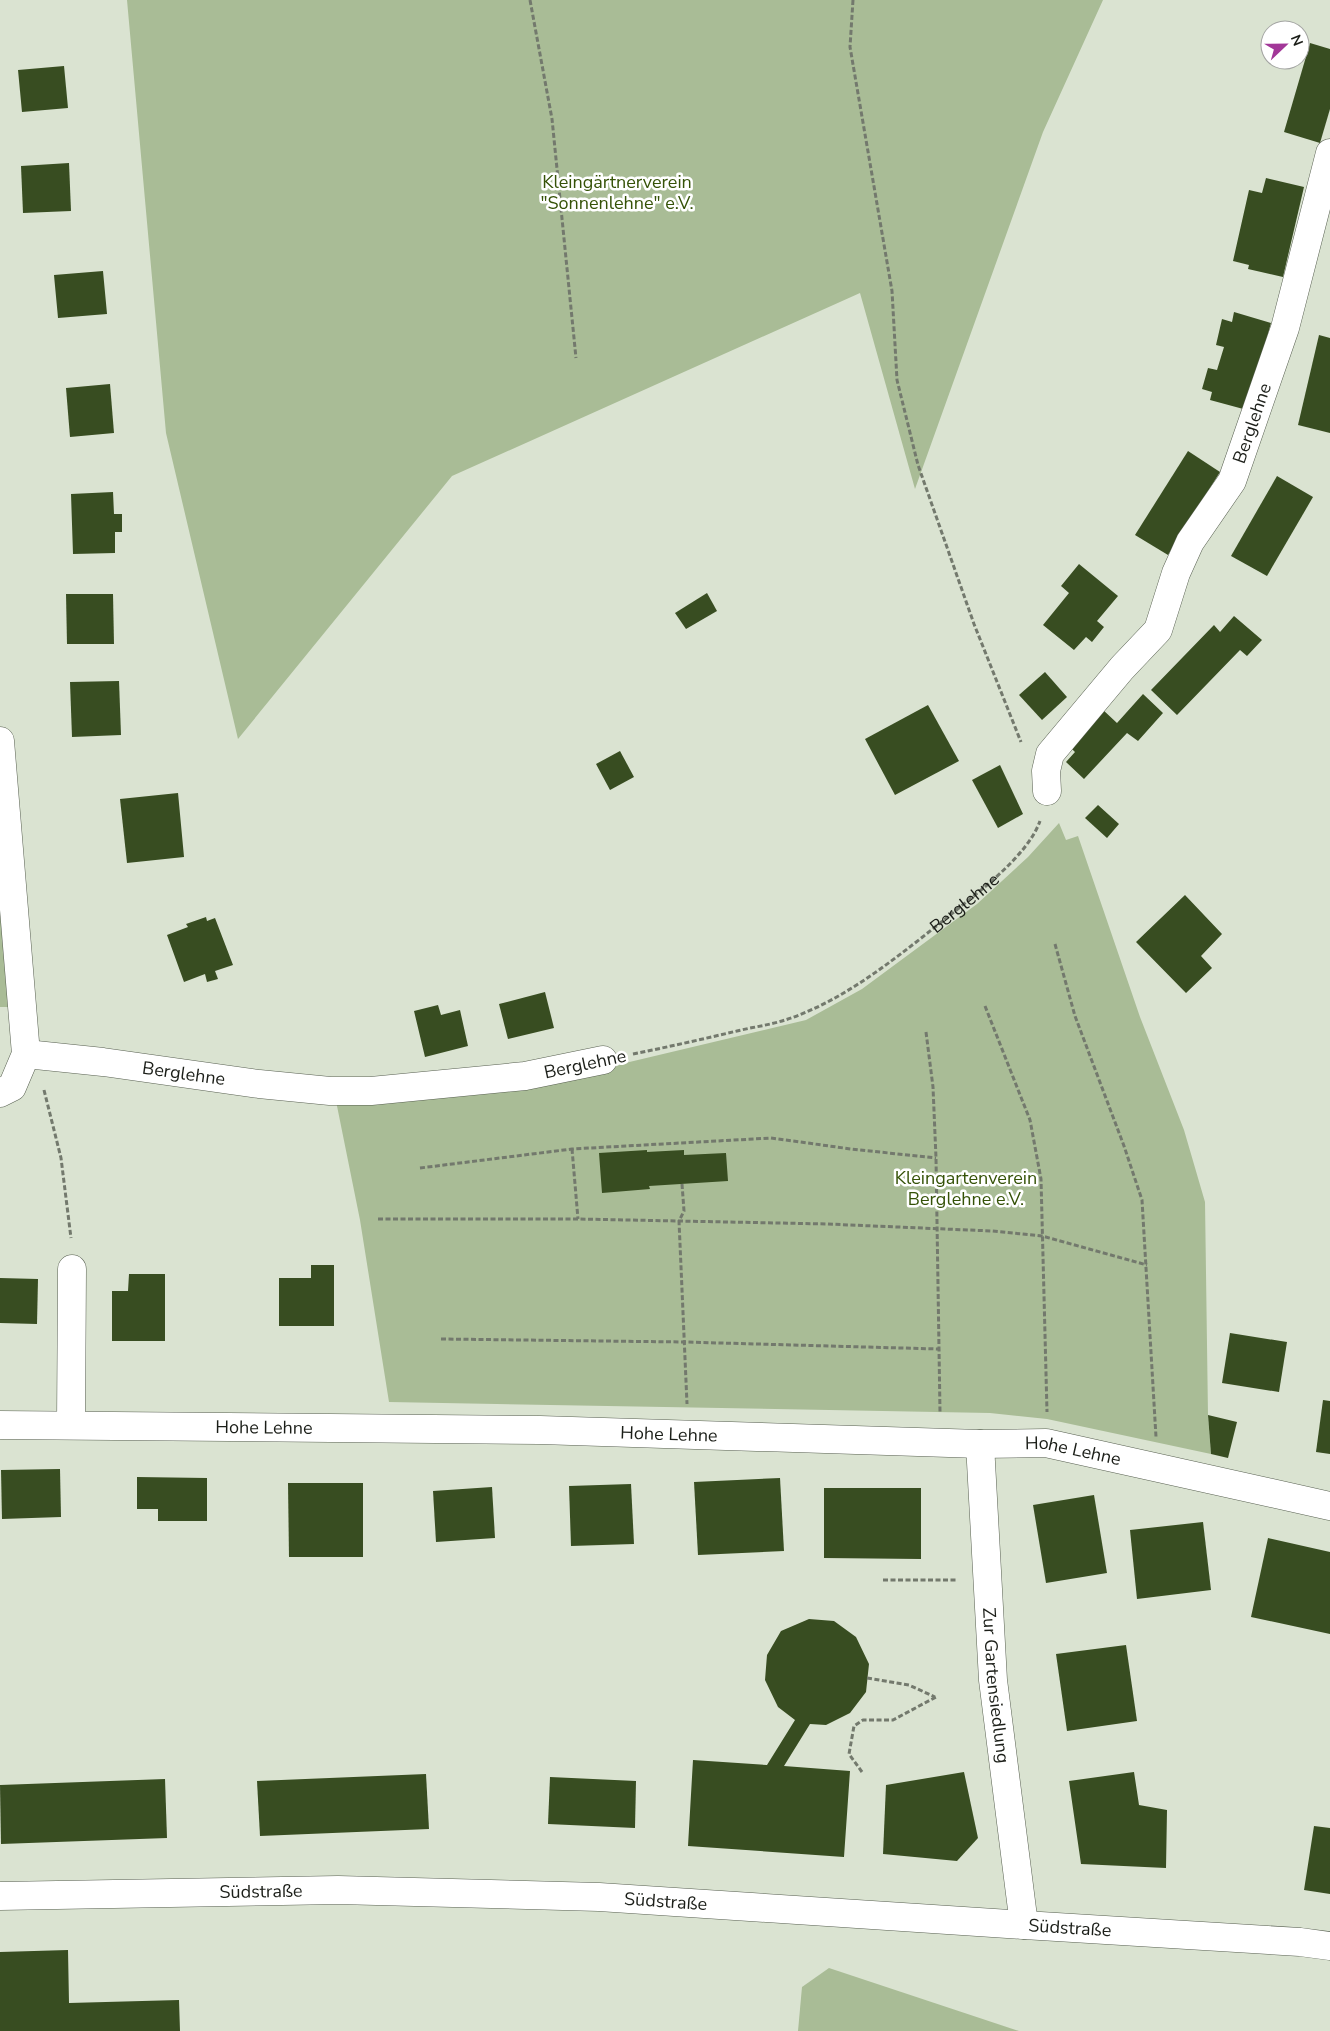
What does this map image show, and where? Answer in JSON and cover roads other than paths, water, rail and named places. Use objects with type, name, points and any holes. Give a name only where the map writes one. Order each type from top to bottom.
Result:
[{"type":"street","name":"Berglehne","points":[[1047,791],[1046,771],[1050,754],[1122,668],[1158,630],[1176,573],[1190,542],[1232,481],[1285,328],[1330,153]]},
{"type":"street","points":[[0,741],[26,1054],[12,1086],[0,1093]]},
{"type":"street","name":"Berglehne","points":[[26,1054],[104,1062],[259,1084],[330,1091],[371,1090],[526,1076],[603,1060]]},
{"type":"street","points":[[71,1426],[72,1269]]},
{"type":"street","name":"Hohe Lehne","points":[[0,1425],[540,1430],[980,1444],[1046,1443],[1330,1506]]},
{"type":"street","name":"Zur Gartensiedlung","points":[[980,1444],[994,1688],[1024,1925]]},
{"type":"street","name":"Südstraße","points":[[0,1896],[338,1890],[599,1896],[1300,1942],[1330,1946]]},
{"type":"park label","name":"Kleingärtnerverein \"Sonnenlehne\" e.V.","points":[[617,192]]},
{"type":"park label","name":"Kleingartenverein Berglehne e.V.","points":[[966,1188]]}]
